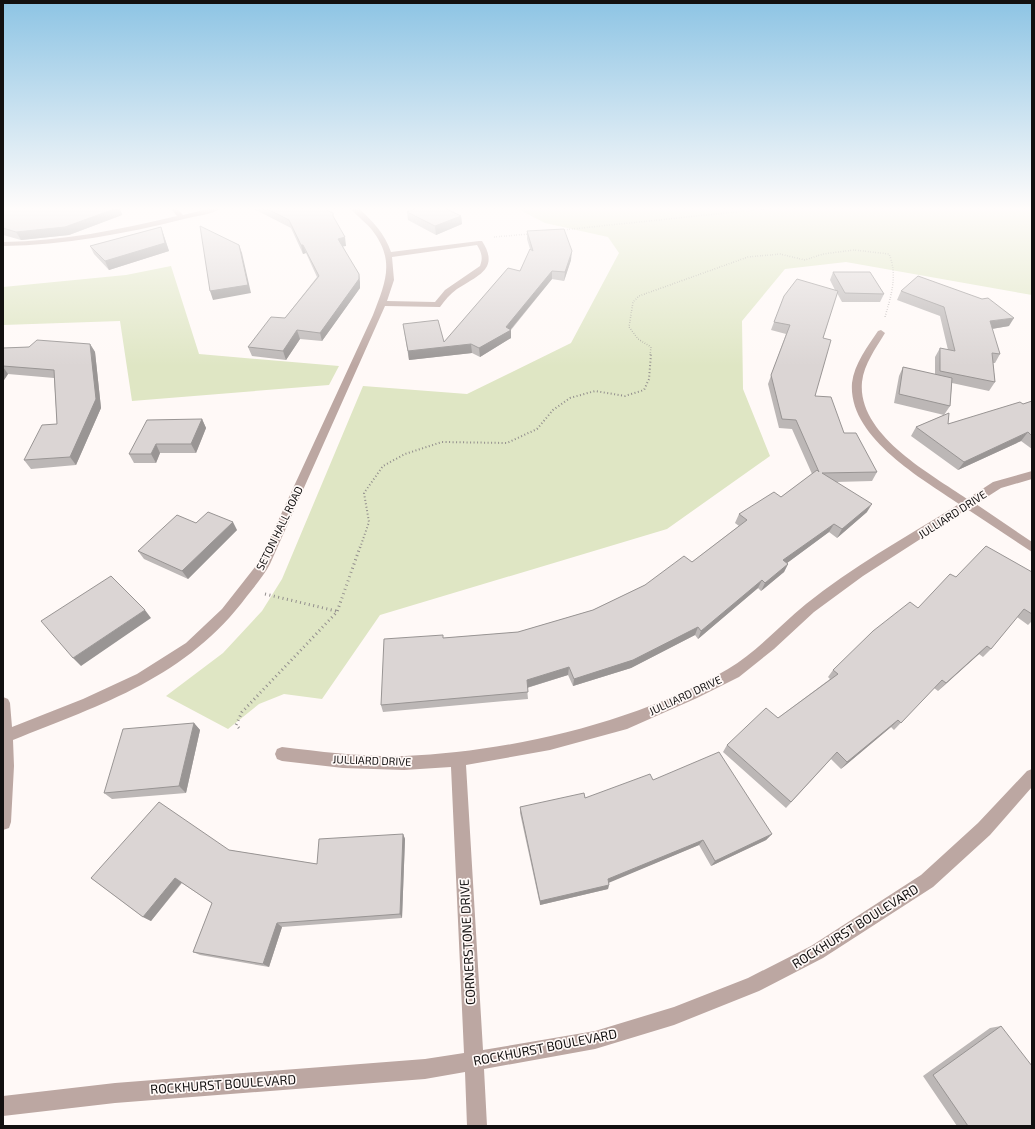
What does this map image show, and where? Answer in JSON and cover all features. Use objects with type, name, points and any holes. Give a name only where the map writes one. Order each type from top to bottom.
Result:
[{"type":"street","name":"SETON HALL ROAD","points":[[6,736],[98,699],[142,678],[167,663],[180,655],[212,628],[246,589],[264,564],[382,304],[390,281],[389,261]]},
{"type":"street","points":[[382,304],[437,304],[448,292],[478,272],[486,261]]},
{"type":"street","points":[[881,333],[861,367],[857,383],[858,400],[864,415],[875,432],[894,453],[1032,548]]},
{"type":"street","name":"JULLIARD DRIVE","points":[[282,754],[343,761],[404,763],[458,759],[550,743],[627,722],[692,694],[734,673],[769,645],[810,608],[859,573],[997,485],[1032,475]]},
{"type":"street","points":[[3,703],[7,766],[3,822]]},
{"type":"street","name":"CORNERSTONE DRIVE","points":[[458,759],[469,997],[477,1126]]},
{"type":"street","name":"ROCKHURST BOULEVARD","points":[[3,1106],[123,1092],[425,1069],[474,1062],[595,1040],[674,1016],[753,985],[810,956],[927,881],[984,829],[1032,776]]},
{"type":"path","points":[[239,728],[236,725],[242,712],[337,612],[369,522],[364,493],[383,466],[405,454],[442,442],[507,443],[537,430],[553,410],[570,398],[595,391],[625,396],[644,390],[649,379],[651,347],[638,339],[629,327],[633,302],[639,296],[738,261]]},
{"type":"path","points":[[885,317],[894,278],[892,261]]},
{"type":"path","points":[[246,589],[337,612]]},
{"type":"green space","points":[[615,261],[1032,261],[1032,295],[846,262],[785,269],[742,321],[743,389],[770,456],[667,529],[380,615],[322,699],[284,694],[259,704],[228,729],[166,696],[223,653],[262,611],[282,579],[363,386],[467,394],[571,343]]},
{"type":"green space","points":[[171,266],[199,354],[339,366],[329,385],[132,401],[120,321],[3,325],[3,287],[126,275]]},
{"type":"building","points":[[205,261],[243,261],[248,285],[210,291]]},
{"type":"building","points":[[311,261],[351,261],[359,274],[359,279],[320,333],[297,330],[283,351],[248,347],[271,317],[285,318],[319,276]]},
{"type":"building","points":[[525,261],[569,261],[565,272],[552,271],[506,327],[511,330],[479,348],[471,344],[408,351],[403,324],[438,320],[444,342],[508,268],[520,271]]},
{"type":"building","points":[[833,272],[870,272],[884,294],[845,293]]},
{"type":"building","points":[[918,276],[982,299],[988,298],[1014,318],[990,321],[1000,354],[992,353],[995,382],[940,371],[940,348],[955,351],[944,307],[901,291]]},
{"type":"building","points":[[797,279],[838,291],[823,338],[831,340],[815,396],[831,397],[844,433],[856,433],[877,472],[822,473],[872,504],[842,529],[834,524],[783,560],[788,564],[765,583],[762,580],[701,631],[698,627],[633,660],[574,679],[569,667],[527,680],[528,692],[381,705],[384,639],[443,635],[443,638],[518,632],[593,610],[645,585],[684,556],[692,562],[747,520],[739,514],[774,492],[781,497],[817,470],[819,472],[796,420],[782,419],[771,375],[790,325],[774,322],[784,296]]},
{"type":"building","points":[[37,340],[90,344],[96,399],[70,457],[24,460],[42,425],[57,424],[54,370],[3,366],[3,348],[29,347]]},
{"type":"building","points":[[903,367],[952,378],[950,406],[899,394]]},
{"type":"building","points":[[1032,401],[1032,436],[1028,432],[964,462],[916,427],[949,413],[948,424],[1020,402],[1023,404]]},
{"type":"building","points":[[202,419],[191,444],[156,444],[151,454],[129,454],[147,420]]},
{"type":"building","points":[[208,512],[233,522],[182,571],[138,551],[177,515],[196,523]]},
{"type":"building","points":[[986,546],[1032,572],[1032,614],[1024,609],[991,649],[987,646],[946,683],[942,680],[901,723],[898,720],[847,762],[837,752],[791,802],[727,745],[766,708],[778,718],[838,674],[833,670],[873,631],[910,602],[918,608],[950,574],[956,577]]},
{"type":"building","points":[[111,576],[145,610],[73,658],[41,621]]},
{"type":"building","points":[[194,723],[179,786],[104,793],[123,729]]},
{"type":"building","points":[[719,752],[772,834],[715,861],[703,840],[608,879],[609,885],[540,901],[520,807],[584,793],[585,798],[650,774],[653,780]]},
{"type":"building","points":[[159,802],[229,850],[317,864],[319,839],[403,834],[400,914],[277,923],[263,964],[193,952],[212,903],[175,878],[143,917],[91,878]]},
{"type":"building","points":[[1001,1026],[1032,1066],[1032,1126],[968,1126],[933,1075]]}]
